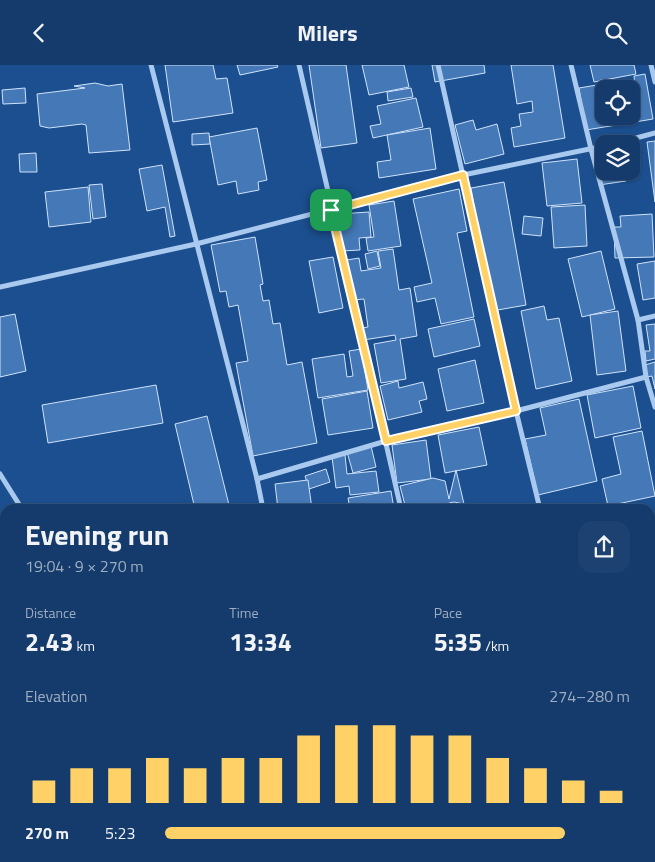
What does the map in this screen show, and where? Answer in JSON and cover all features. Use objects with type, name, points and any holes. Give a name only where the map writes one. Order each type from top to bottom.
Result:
[{"type":"street","points":[[151,65],[257,479],[261,504]]},
{"type":"street","points":[[298,65],[400,504]]},
{"type":"street","points":[[438,65],[539,504]]},
{"type":"street","points":[[571,65],[591,149],[638,320],[646,377],[655,407]]},
{"type":"street","points":[[652,65],[655,82]]},
{"type":"street","points":[[640,137],[655,133]]},
{"type":"street","points":[[0,287],[196,244],[463,175],[595,148]]},
{"type":"street","points":[[638,320],[655,317]]},
{"type":"street","points":[[257,479],[386,441],[516,411],[646,377]]},
{"type":"street","points":[[0,474],[19,504]]},
{"type":"building","points":[[165,65],[213,65],[216,79],[227,78],[233,113],[173,122]]},
{"type":"building","points":[[237,65],[277,65],[278,67],[240,75]]},
{"type":"building","points":[[309,65],[346,65],[357,143],[321,148]]},
{"type":"building","points":[[362,65],[404,65],[409,87],[369,95]]},
{"type":"building","points":[[432,65],[484,65],[485,73],[435,82]]},
{"type":"building","points":[[511,65],[553,65],[565,138],[514,147],[511,128],[521,126],[519,114],[533,112],[532,101],[517,104]]},
{"type":"building","points":[[590,65],[634,65],[636,74],[595,80],[594,82]]},
{"type":"building","points":[[645,74],[653,119],[640,121],[640,80],[634,80],[634,76]]},
{"type":"building","points":[[95,83],[108,86],[122,84],[130,150],[89,153],[86,125],[49,128],[40,126],[37,94],[85,88],[74,86]]},
{"type":"building","points":[[595,85],[595,125],[616,125],[586,130],[579,88]]},
{"type":"building","points":[[25,88],[26,103],[3,104],[2,90]]},
{"type":"building","points":[[411,88],[413,97],[388,101],[387,92]]},
{"type":"building","points":[[416,98],[423,127],[373,138],[370,126],[381,124],[377,106]]},
{"type":"building","points":[[473,120],[476,130],[497,124],[504,154],[465,164],[455,125]]},
{"type":"building","points":[[257,128],[267,180],[258,182],[259,190],[238,194],[236,181],[218,185],[209,137]]},
{"type":"building","points":[[430,128],[436,169],[379,178],[377,162],[391,160],[387,135]]},
{"type":"building","points":[[209,133],[210,144],[192,145],[192,134]]},
{"type":"building","points":[[655,141],[655,202],[647,142]]},
{"type":"building","points":[[36,153],[37,172],[20,172],[19,154]]},
{"type":"building","points":[[577,159],[582,203],[547,206],[542,163]]},
{"type":"building","points":[[162,165],[175,236],[170,237],[165,207],[147,211],[139,169]]},
{"type":"building","points":[[598,180],[626,180],[626,181],[599,185]]},
{"type":"building","points":[[504,182],[526,305],[492,311],[471,188]]},
{"type":"building","points":[[102,184],[106,217],[93,219],[89,185]]},
{"type":"building","points":[[88,187],[91,222],[49,227],[45,192]]},
{"type":"building","points":[[459,189],[467,231],[457,233],[474,317],[441,324],[435,298],[417,302],[414,287],[432,283],[413,199]]},
{"type":"building","points":[[394,201],[401,246],[368,251],[366,238],[374,237],[369,205]]},
{"type":"building","points":[[585,205],[587,246],[554,248],[551,207]]},
{"type":"building","points":[[369,212],[371,237],[359,238],[360,250],[341,251],[339,214]]},
{"type":"building","points":[[652,214],[654,257],[615,258],[614,227],[621,227],[620,216]]},
{"type":"building","points":[[524,216],[543,218],[541,236],[522,234]]},
{"type":"building","points":[[255,237],[263,284],[260,285],[263,301],[269,300],[273,324],[280,323],[287,365],[302,362],[317,443],[253,456],[236,363],[248,361],[238,305],[229,307],[226,291],[220,292],[211,245]]},
{"type":"building","points":[[393,249],[399,290],[410,288],[417,336],[400,339],[406,379],[381,383],[374,344],[396,340],[395,335],[363,340],[361,328],[368,327],[364,299],[353,300],[347,260],[359,258],[361,271],[381,268],[378,251]]},
{"type":"building","points":[[377,251],[380,266],[368,269],[365,254]]},
{"type":"building","points":[[601,251],[615,309],[582,317],[568,259]]},
{"type":"building","points":[[333,257],[343,308],[319,313],[309,261]]},
{"type":"building","points":[[655,261],[655,298],[643,300],[637,264]]},
{"type":"building","points":[[544,306],[547,320],[559,318],[572,381],[536,389],[521,311]]},
{"type":"building","points":[[618,311],[626,371],[597,375],[590,315]]},
{"type":"building","points":[[15,314],[26,371],[0,377],[0,317]]},
{"type":"building","points":[[474,319],[480,346],[434,357],[428,329]]},
{"type":"building","points":[[655,324],[655,359],[646,361],[645,351],[650,351],[646,325]]},
{"type":"building","points":[[361,349],[368,390],[318,398],[312,359],[344,354],[347,377],[353,376],[349,351]]},
{"type":"building","points":[[475,360],[484,403],[447,411],[438,369]]},
{"type":"building","points":[[655,362],[655,389],[652,376],[647,377],[645,365]]},
{"type":"building","points":[[398,381],[399,388],[423,382],[427,399],[419,401],[422,412],[388,420],[380,386]]},
{"type":"building","points":[[156,385],[163,423],[48,443],[42,405]]},
{"type":"building","points":[[633,386],[641,428],[595,438],[587,395]]},
{"type":"building","points":[[367,391],[373,428],[328,435],[322,399]]},
{"type":"building","points":[[579,399],[597,481],[538,495],[525,439],[546,435],[540,408]]},
{"type":"building","points":[[207,416],[229,504],[194,504],[175,424]]},
{"type":"building","points":[[479,427],[487,465],[445,473],[438,435]]},
{"type":"building","points":[[642,431],[655,496],[617,504],[608,504],[602,479],[621,474],[613,437]]},
{"type":"building","points":[[426,440],[431,479],[397,483],[392,445]]},
{"type":"building","points":[[371,446],[376,467],[353,473],[347,452]]},
{"type":"building","points":[[345,455],[347,474],[376,471],[379,492],[350,495],[349,486],[336,488],[332,457]]},
{"type":"building","points":[[326,469],[330,482],[309,489],[305,476]]},
{"type":"building","points":[[456,470],[464,504],[454,502],[449,504],[405,504],[400,486],[433,478],[445,481],[449,499]]},
{"type":"building","points":[[308,480],[311,504],[277,504],[275,484]]},
{"type":"building","points":[[391,491],[393,504],[349,504],[348,498]]},
{"type":"route","points":[[463,175],[516,411],[386,441],[331,210],[463,175]]}]
